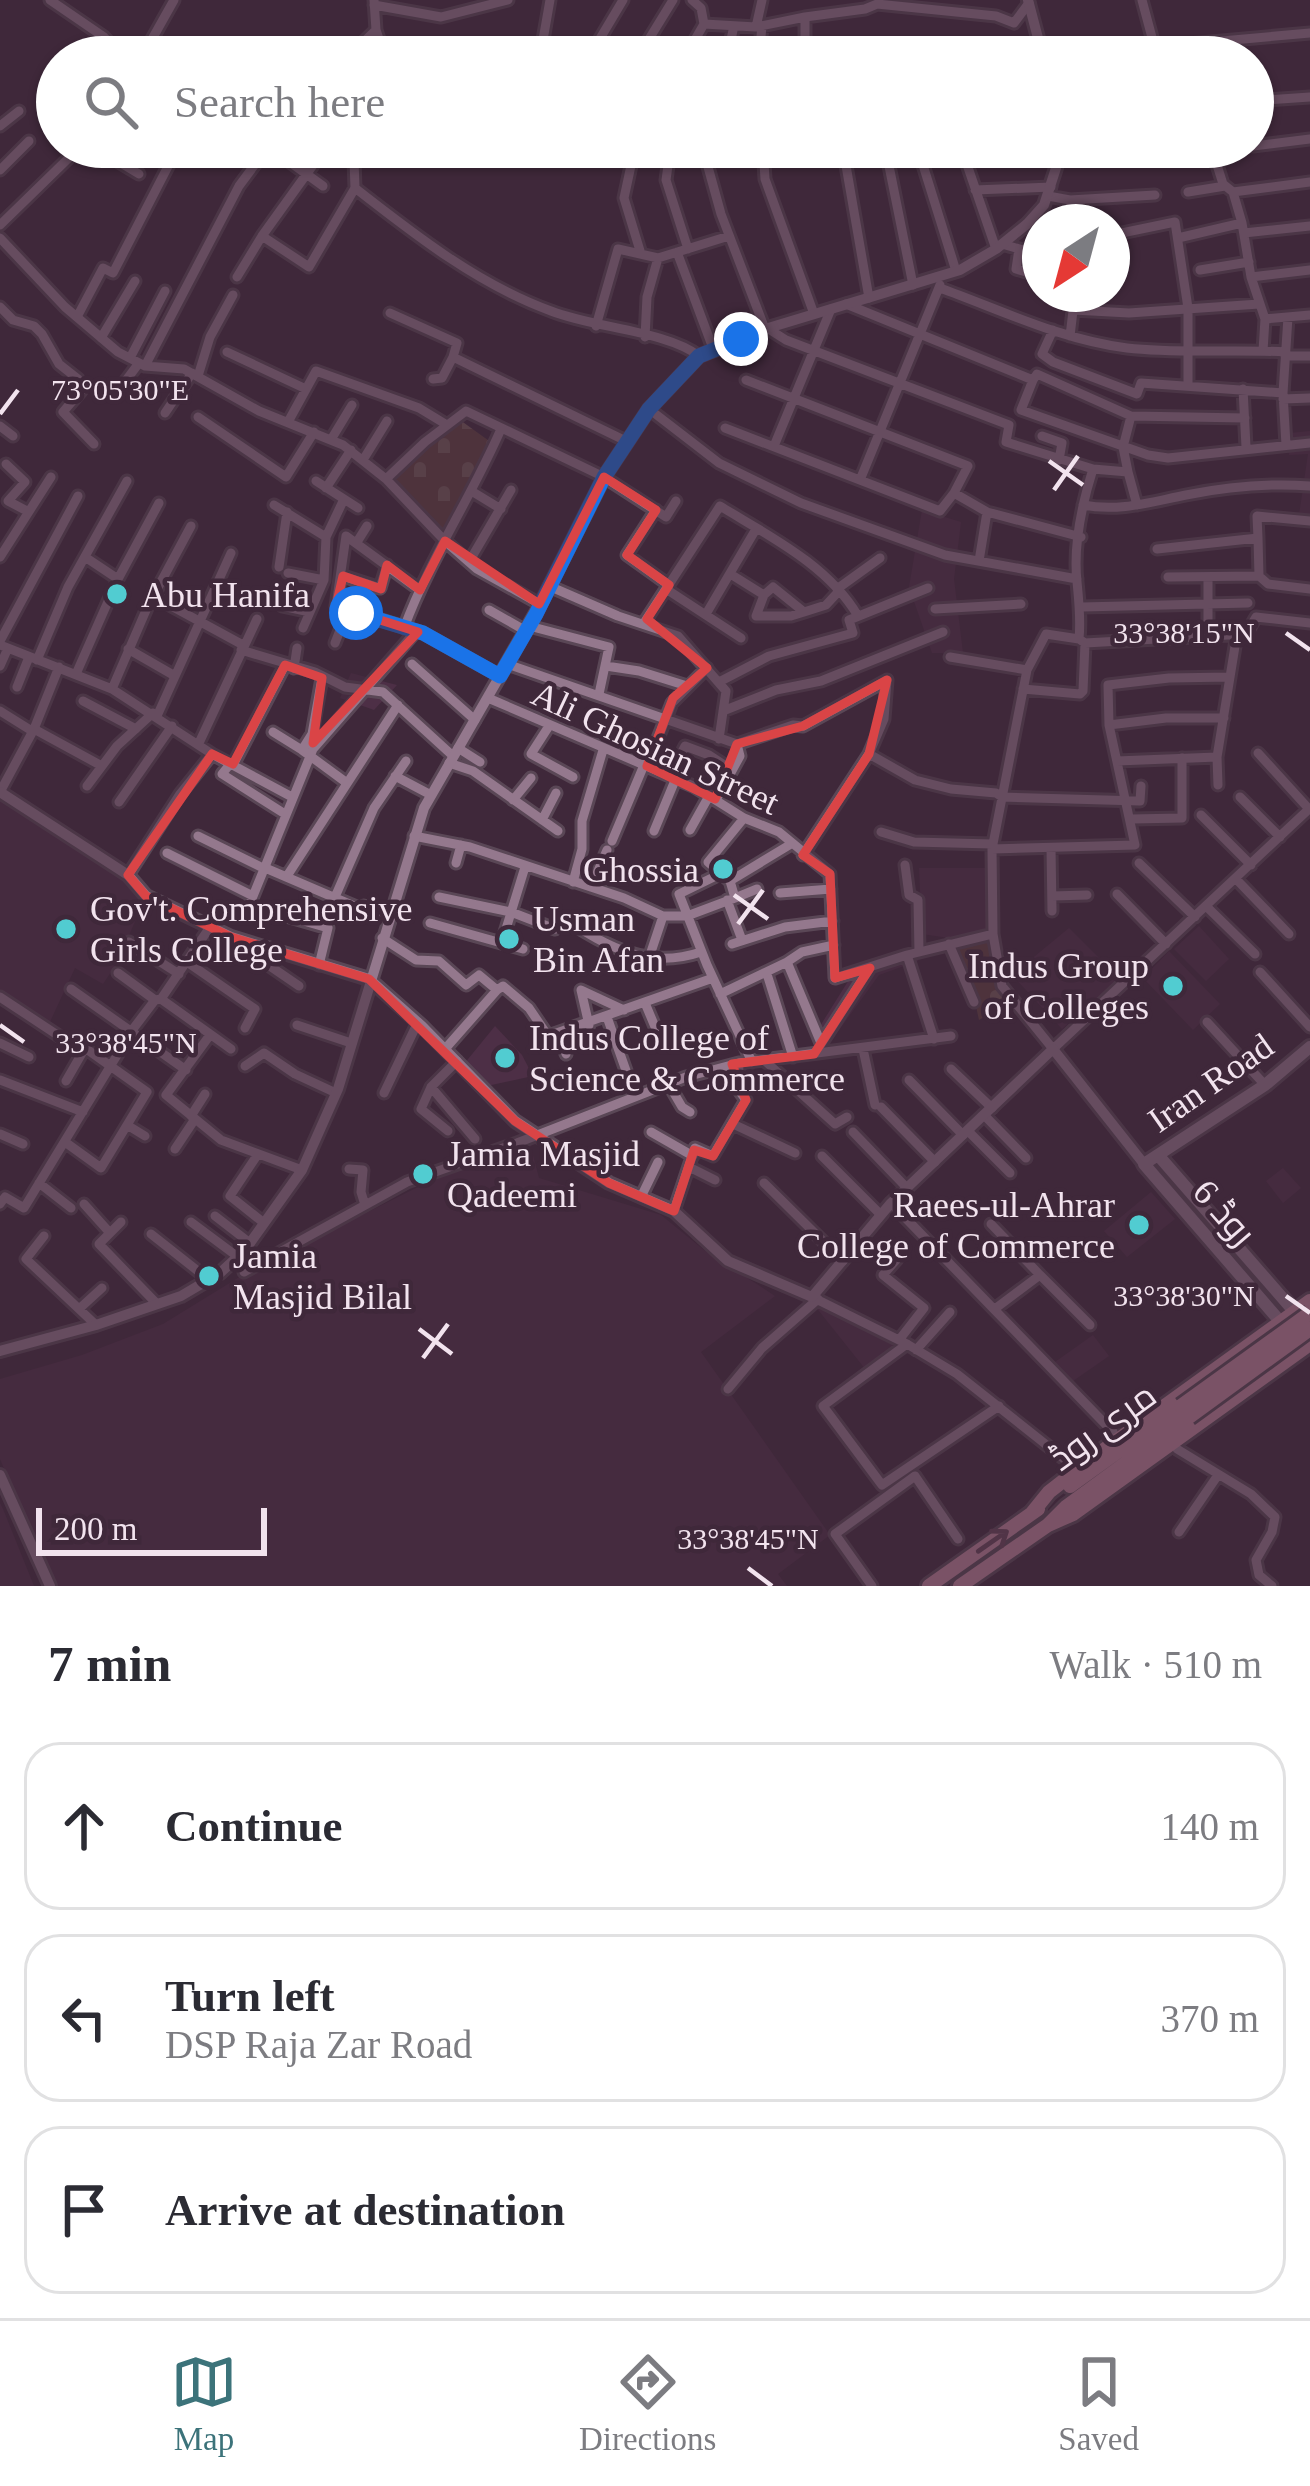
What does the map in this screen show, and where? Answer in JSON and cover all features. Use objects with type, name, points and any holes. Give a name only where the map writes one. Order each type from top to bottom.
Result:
[{"type":"main road","name":"Iran Road","points":[[1144,1164],[1265,1085],[1310,1047]]},
{"type":"main road","name":"روڈ 6","points":[[1158,1155],[1302,1312],[1310,1329]]},
{"type":"main road","name":"روڈ 6","points":[[1144,1164],[1280,1322],[1309,1348]]},
{"type":"main road","points":[[1032,1514],[1049,1492],[1090,1460],[1280,1322],[1302,1312],[1310,1301]]},
{"type":"main road","name":"مری روڈ","points":[[960,1586],[1048,1525],[1302,1312]]},
{"type":"main road","name":"مری روڈ","points":[[929,1586],[1310,1329]]},
{"type":"main road","points":[[1048,1525],[1073,1514],[1309,1348]]},
{"type":"street","points":[[50,0],[102,36]]},
{"type":"street","points":[[154,36],[174,0]]},
{"type":"street","points":[[378,36],[374,3],[441,17],[468,5],[508,0]]},
{"type":"street","points":[[544,36],[550,0]]},
{"type":"street","points":[[602,36],[623,0]]},
{"type":"street","points":[[651,36],[673,0]]},
{"type":"street","points":[[692,0],[701,8],[704,24],[697,36]]},
{"type":"street","points":[[759,36],[762,0]]},
{"type":"street","points":[[1142,0],[1152,36]]},
{"type":"street","points":[[704,24],[759,27],[865,9],[879,2],[996,16],[1014,23],[1029,2]]},
{"type":"street","points":[[1029,2],[1038,36]]},
{"type":"street","points":[[805,17],[805,36]]},
{"type":"street","points":[[732,36],[734,26]]},
{"type":"street","points":[[370,36],[376,30]]},
{"type":"street","points":[[1262,36],[1310,32]]},
{"type":"street","points":[[1274,100],[1310,98]]},
{"type":"street","points":[[0,126],[19,111]]},
{"type":"street","points":[[1274,143],[1310,139]]},
{"type":"street","points":[[0,170],[29,141]]},
{"type":"street","points":[[0,224],[58,168]]},
{"type":"street","points":[[129,168],[139,174]]},
{"type":"street","points":[[76,316],[103,268],[112,273],[167,168]]},
{"type":"street","points":[[121,387],[253,168]]},
{"type":"street","points":[[298,168],[323,186]]},
{"type":"street","points":[[237,277],[309,168]]},
{"type":"street","points":[[262,236],[312,267],[356,188],[355,168]]},
{"type":"street","points":[[630,168],[624,198],[640,254]]},
{"type":"street","points":[[668,168],[666,180],[682,251],[714,350]]},
{"type":"street","points":[[711,168],[729,236],[766,328],[1009,425],[1005,441],[1093,469],[1127,472]]},
{"type":"street","points":[[764,168],[814,314]]},
{"type":"street","points":[[846,168],[869,298]]},
{"type":"street","points":[[889,168],[913,285]]},
{"type":"street","points":[[924,168],[956,271]]},
{"type":"street","points":[[968,168],[999,246]]},
{"type":"street","points":[[0,1351],[96,1325],[208,1280],[250,1243],[302,1170],[336,1093],[431,795],[528,628],[604,477],[649,409],[699,356],[766,328],[913,285],[939,282],[999,246],[1036,215],[1049,191],[1054,168]]},
{"type":"street","points":[[1220,168],[1243,228],[1251,277],[1265,319],[1263,351]]},
{"type":"street","points":[[1188,192],[1310,182]]},
{"type":"street","points":[[356,188],[428,243],[544,309],[596,326],[681,342],[699,356]]},
{"type":"street","points":[[975,190],[1049,191],[1070,200],[1155,196]]},
{"type":"street","points":[[1070,200],[1070,204]]},
{"type":"street","points":[[1130,231],[1175,222],[1188,308],[1188,384]]},
{"type":"street","points":[[1178,238],[1243,228],[1310,226]]},
{"type":"street","points":[[596,326],[618,249],[658,258],[729,236]]},
{"type":"street","points":[[0,238],[101,338],[138,362],[195,374],[225,395],[332,438],[386,479],[469,562],[540,604]]},
{"type":"street","points":[[999,246],[1022,250]]},
{"type":"street","points":[[1019,249],[1016,269],[1022,271]]},
{"type":"street","points":[[645,337],[647,297],[658,258]]},
{"type":"street","points":[[1200,270],[1249,262]]},
{"type":"street","points":[[1251,277],[1310,270]]},
{"type":"street","points":[[101,338],[135,281]]},
{"type":"street","points":[[939,282],[1053,330],[1125,347],[1310,356]]},
{"type":"street","points":[[860,479],[939,282]]},
{"type":"street","points":[[138,362],[166,291]]},
{"type":"street","points":[[165,413],[195,374],[233,295]]},
{"type":"street","points":[[847,304],[1033,380]]},
{"type":"street","points":[[1111,312],[1259,304]]},
{"type":"street","points":[[0,307],[13,320],[34,326],[59,364],[78,379],[81,391],[64,412],[94,444]]},
{"type":"street","points":[[774,446],[831,309]]},
{"type":"street","points":[[1070,335],[1075,312]]},
{"type":"street","points":[[390,313],[457,343],[442,379],[433,379]]},
{"type":"street","points":[[1265,319],[1310,315]]},
{"type":"street","points":[[1286,445],[1283,396],[1288,317]]},
{"type":"street","points":[[1053,330],[1042,354],[1138,394],[1141,383],[1188,384],[1310,398]]},
{"type":"street","points":[[227,352],[306,389]]},
{"type":"street","points":[[453,357],[626,441]]},
{"type":"street","points":[[287,422],[316,371],[419,408],[447,425]]},
{"type":"street","points":[[1245,418],[1131,416],[1036,374],[1020,410],[1124,447],[1178,459],[1246,447],[1310,443]]},
{"type":"street","points":[[725,428],[940,511],[968,466],[746,380]]},
{"type":"street","points":[[1243,389],[1246,447]]},
{"type":"street","points":[[332,438],[352,405]]},
{"type":"street","points":[[649,409],[701,452],[758,484],[932,550],[1076,579]]},
{"type":"street","points":[[386,479],[466,411],[604,477],[666,517],[676,501]]},
{"type":"street","points":[[1131,416],[1124,447],[1138,505]]},
{"type":"street","points":[[198,417],[286,477],[314,432]]},
{"type":"street","points":[[363,460],[387,421]]},
{"type":"street","points":[[0,427],[13,436]]},
{"type":"street","points":[[404,628],[501,429]]},
{"type":"street","points":[[1042,436],[1062,443],[1059,460]]},
{"type":"street","points":[[326,488],[351,450]]},
{"type":"street","points":[[6,464],[25,482],[5,496],[27,511]]},
{"type":"street","points":[[1023,689],[1080,694],[1082,607],[1076,579],[1083,505],[1093,469]]},
{"type":"street","points":[[0,557],[50,477]]},
{"type":"street","points":[[17,687],[127,481]]},
{"type":"street","points":[[316,481],[358,508]]},
{"type":"street","points":[[1083,505],[1123,508],[1190,494],[1310,486]]},
{"type":"street","points":[[469,562],[511,490]]},
{"type":"street","points":[[473,492],[501,508]]},
{"type":"street","points":[[954,494],[987,512],[1081,537]]},
{"type":"street","points":[[0,666],[3,645],[78,496]]},
{"type":"street","points":[[303,628],[324,580],[326,536],[344,499]]},
{"type":"street","points":[[76,674],[118,579],[159,503]]},
{"type":"street","points":[[274,505],[326,536]]},
{"type":"street","points":[[644,623],[720,506],[790,548],[838,590],[858,616]]},
{"type":"street","points":[[656,511],[627,555],[741,638]]},
{"type":"street","points":[[286,512],[283,570],[324,580]]},
{"type":"street","points":[[979,561],[987,512]]},
{"type":"street","points":[[1258,575],[1257,516],[1310,521]]},
{"type":"street","points":[[112,689],[153,596],[191,526]]},
{"type":"street","points":[[357,542],[367,526]]},
{"type":"street","points":[[706,614],[756,529]]},
{"type":"street","points":[[420,590],[346,536],[336,606],[416,632],[500,676]]},
{"type":"street","points":[[1157,549],[1258,538]]},
{"type":"street","points":[[87,786],[100,765],[155,714],[231,553]]},
{"type":"street","points":[[85,557],[118,579]]},
{"type":"street","points":[[804,612],[772,587],[756,616],[791,616],[804,612],[826,605],[880,558]]},
{"type":"street","points":[[343,576],[380,587],[387,565]]},
{"type":"street","points":[[731,575],[764,595]]},
{"type":"street","points":[[1168,577],[1258,575],[1268,584],[1310,589]]},
{"type":"street","points":[[1208,577],[1208,634]]},
{"type":"street","points":[[549,586],[678,636],[726,691],[718,739]]},
{"type":"street","points":[[719,682],[769,656],[853,633],[849,620],[928,588]]},
{"type":"street","points":[[153,596],[242,647],[345,687],[382,692],[453,756],[558,831]]},
{"type":"street","points":[[1082,607],[1248,603]]},
{"type":"street","points":[[935,609],[1021,604]]},
{"type":"street","points":[[282,606],[310,612]]},
{"type":"street","points":[[335,644],[348,610]]},
{"type":"street","points":[[489,610],[528,628],[610,647]]},
{"type":"street","points":[[1144,1164],[1002,986],[993,934],[992,847],[1027,670],[1046,634],[1082,641],[1246,634],[1256,617],[1310,623]]},
{"type":"street","points":[[199,743],[257,619]]},
{"type":"street","points":[[599,694],[616,631]]},
{"type":"street","points":[[307,753],[416,632]]},
{"type":"street","points":[[723,711],[776,690],[821,681],[943,632]]},
{"type":"street","points":[[1218,785],[1217,757],[1237,634]]},
{"type":"street","points":[[3,645],[112,689],[212,754],[292,797]]},
{"type":"street","points":[[285,814],[222,774],[297,648]]},
{"type":"street","points":[[128,650],[175,676]]},
{"type":"street","points":[[950,657],[1027,670]]},
{"type":"street","points":[[412,664],[475,720]]},
{"type":"street","points":[[507,664],[737,744],[802,726],[887,680],[884,719],[869,754],[803,855]]},
{"type":"street","points":[[606,666],[639,670],[687,686]]},
{"type":"street","points":[[58,667],[33,730],[0,792],[128,875],[146,896],[210,927],[369,979],[535,1135],[609,1183],[674,1211],[728,1261],[908,1345],[999,1406],[1068,1462]]},
{"type":"street","points":[[590,887],[665,719],[687,686],[707,668]]},
{"type":"street","points":[[881,832],[914,842],[992,847],[1136,845],[1109,725],[1108,685],[1231,677]]},
{"type":"street","points":[[319,965],[328,928],[252,906],[307,753],[322,678]]},
{"type":"street","name":"Ali Ghosian Street","points":[[488,698],[673,777],[778,832],[830,874],[831,890]]},
{"type":"street","points":[[83,700],[136,729]]},
{"type":"street","points":[[287,876],[398,705]]},
{"type":"street","points":[[0,711],[100,765]]},
{"type":"street","points":[[1109,725],[1224,718]]},
{"type":"street","points":[[549,725],[531,754],[572,777]]},
{"type":"street","points":[[119,802],[172,726]]},
{"type":"street","points":[[273,732],[347,783]]},
{"type":"street","points":[[690,830],[740,756],[737,744]]},
{"type":"street","points":[[654,831],[685,746],[709,754],[732,770]]},
{"type":"street","points":[[573,882],[582,848],[582,821],[603,750]]},
{"type":"street","points":[[728,1389],[762,1348],[815,1298],[891,1203],[1310,808],[1258,753]]},
{"type":"street","points":[[128,875],[212,754]]},
{"type":"street","points":[[869,754],[915,780],[1002,797],[1143,800],[1141,786]]},
{"type":"street","points":[[453,756],[479,762]]},
{"type":"street","points":[[1117,761],[1217,757]]},
{"type":"street","points":[[1132,819],[1182,818],[1182,758]]},
{"type":"street","points":[[334,897],[374,808],[406,761]]},
{"type":"street","points":[[395,776],[431,795]]},
{"type":"street","points":[[513,800],[530,778]]},
{"type":"street","points":[[542,820],[556,794]]},
{"type":"street","points":[[1240,797],[1280,837]]},
{"type":"street","points":[[1201,815],[1251,865]]},
{"type":"street","points":[[744,818],[709,861],[725,878],[736,942],[785,927],[832,921]]},
{"type":"street","points":[[198,836],[361,909],[389,915]]},
{"type":"street","points":[[416,837],[461,845],[663,916],[687,916],[757,889]]},
{"type":"street","points":[[416,837],[441,849]]},
{"type":"street","points":[[791,844],[725,878],[680,891],[720,994],[758,1061],[835,1124],[847,1117]]},
{"type":"street","points":[[457,863],[461,845]]},
{"type":"street","points":[[1051,848],[1052,911]]},
{"type":"street","points":[[167,853],[253,896]]},
{"type":"street","points":[[1139,863],[1195,917]]},
{"type":"street","points":[[905,865],[909,895],[918,900],[913,953],[934,1040]]},
{"type":"street","points":[[502,942],[525,867]]},
{"type":"street","points":[[1236,879],[1289,934]]},
{"type":"street","points":[[780,893],[831,890],[835,978],[993,934]]},
{"type":"street","points":[[1117,894],[1166,944]]},
{"type":"street","points":[[1052,896],[1087,895]]},
{"type":"street","points":[[439,897],[511,912],[555,929],[564,919],[626,955],[679,959],[701,952]]},
{"type":"street","points":[[1207,907],[1255,955]]},
{"type":"street","points":[[649,958],[663,916]]},
{"type":"street","points":[[430,923],[523,949]]},
{"type":"street","points":[[2,1198],[24,1208],[133,1029],[210,927]]},
{"type":"street","points":[[382,938],[416,960],[439,961],[466,985],[479,975],[497,991]]},
{"type":"street","points":[[129,942],[179,974]]},
{"type":"street","points":[[949,944],[974,1002]]},
{"type":"street","points":[[720,994],[767,974],[802,952],[834,945]]},
{"type":"street","points":[[269,948],[264,962],[299,986]]},
{"type":"street","points":[[188,962],[255,1009],[245,1028]]},
{"type":"street","points":[[787,962],[821,1043]]},
{"type":"street","points":[[814,1054],[870,968]]},
{"type":"street","points":[[1260,972],[1310,1027]]},
{"type":"street","points":[[118,973],[231,1049]]},
{"type":"street","points":[[767,974],[793,1057]]},
{"type":"street","points":[[446,1049],[503,986],[529,1008],[548,1036],[713,978]]},
{"type":"street","points":[[71,989],[186,1070]]},
{"type":"street","points":[[589,1024],[581,990],[624,1010]]},
{"type":"street","points":[[0,998],[85,1048],[147,1093],[101,1168],[65,1142]]},
{"type":"street","points":[[645,1003],[661,1041]]},
{"type":"street","points":[[607,1017],[635,1096]]},
{"type":"street","points":[[384,1093],[418,1022]]},
{"type":"street","points":[[1207,1022],[1265,1085]]},
{"type":"street","points":[[297,1025],[351,1043]]},
{"type":"street","points":[[210,1034],[166,1095],[221,1140],[302,1170]]},
{"type":"street","points":[[50,1050],[58,1035]]},
{"type":"street","points":[[560,1035],[566,1054]]},
{"type":"street","points":[[244,1272],[407,1182],[668,1083],[740,1063],[951,1036]]},
{"type":"street","points":[[0,1043],[29,1057]]},
{"type":"street","points":[[66,1082],[85,1048]]},
{"type":"street","points":[[863,1049],[878,1106],[935,1162]]},
{"type":"street","points":[[245,1066],[264,1052],[295,1074],[336,1093]]},
{"type":"street","points":[[448,1131],[422,1111],[431,1088],[457,1061]]},
{"type":"street","points":[[674,1211],[697,1147],[713,1156],[746,1098],[737,1089],[740,1063]]},
{"type":"street","points":[[951,1069],[1026,1158]]},
{"type":"street","points":[[0,1080],[83,1112]]},
{"type":"street","points":[[909,1080],[1010,1173]]},
{"type":"street","points":[[668,1083],[690,1112]]},
{"type":"street","points":[[431,1088],[475,1139]]},
{"type":"street","points":[[176,1149],[205,1094]]},
{"type":"street","points":[[733,1124],[795,1153]]},
{"type":"street","points":[[127,1125],[146,1136]]},
{"type":"street","points":[[651,1132],[715,1180]]},
{"type":"street","points":[[853,1132],[907,1188]]},
{"type":"street","points":[[0,1134],[23,1144]]},
{"type":"street","points":[[258,1154],[230,1196],[264,1222]]},
{"type":"street","points":[[822,1156],[881,1215]]},
{"type":"street","points":[[641,1197],[658,1162]]},
{"type":"street","points":[[349,1169],[362,1169],[365,1205]]},
{"type":"street","points":[[39,1183],[71,1208]]},
{"type":"street","points":[[764,1183],[843,1261]]},
{"type":"street","points":[[891,1203],[1113,1432]]},
{"type":"street","points":[[84,1204],[110,1233]]},
{"type":"street","points":[[215,1216],[250,1243]]},
{"type":"street","points":[[122,1222],[100,1246],[157,1304]]},
{"type":"street","points":[[191,1222],[238,1257]]},
{"type":"street","points":[[991,1224],[1090,1325]]},
{"type":"street","points":[[151,1234],[208,1280]]},
{"type":"street","points":[[44,1236],[26,1258],[96,1325]]},
{"type":"street","points":[[897,1259],[883,1275],[924,1308],[908,1345]]},
{"type":"street","points":[[996,1308],[1040,1274]]},
{"type":"street","points":[[80,1309],[102,1288]]},
{"type":"street","points":[[950,1312],[823,1406],[882,1485],[999,1406]]},
{"type":"street","points":[[1177,1449],[1262,1502],[1275,1517],[1256,1560],[1259,1574],[1272,1586]]},
{"type":"street","points":[[0,1475],[50,1586]]},
{"type":"street","points":[[1179,1532],[1218,1475]]},
{"type":"street","points":[[872,1586],[835,1534],[914,1476],[958,1539]]},
{"type":"highlighted area","points":[[604,477],[656,510],[627,555],[669,585],[647,619],[707,668],[673,698],[647,766],[715,799],[737,744],[803,726],[887,680],[869,754],[803,855],[830,874],[835,978],[870,968],[814,1054],[732,1064],[746,1100],[713,1156],[694,1150],[674,1211],[609,1183],[515,1121],[369,979],[231,937],[146,896],[128,875],[212,754],[233,764],[285,665],[322,678],[313,743],[418,632],[336,606],[343,576],[381,589],[387,565],[420,590],[445,541],[539,604]]},
{"type":"shaded area","points":[[1310,431],[1310,517],[1299,515],[1308,454],[1289,455],[1290,433]]},
{"type":"shaded area","points":[[922,510],[961,522],[954,579],[963,653],[932,653],[909,587]]},
{"type":"shaded area","points":[[351,673],[397,685],[374,710],[340,698]]},
{"type":"shaded area","name":"Gov't. Comprehensive Girls College","points":[[0,793],[128,875],[146,896],[103,984],[75,968],[48,1026],[0,996]]},
{"type":"shaded area","points":[[919,868],[987,868],[990,931],[949,938],[922,934]]},
{"type":"shaded area","points":[[1199,926],[1229,959],[1206,981],[1174,949]]},
{"type":"shaded area","points":[[1069,928],[1119,978],[1062,1029],[1012,975]]},
{"type":"shaded area","points":[[913,947],[918,961],[879,975],[826,1048],[812,1039],[860,962]]},
{"type":"shaded area","points":[[1169,951],[1220,1004],[1193,1030],[1143,978]]},
{"type":"shaded area","points":[[495,1026],[522,1055],[533,1076],[487,1086],[464,1064]]},
{"type":"shaded area","points":[[530,1144],[539,1178],[661,1215],[704,1250],[775,1296],[701,1352],[830,1535],[778,1574],[787,1586],[53,1586],[0,1459],[0,1379],[163,1324],[246,1273],[424,1184]]},
{"type":"shaded area","points":[[1283,1168],[1301,1188],[1283,1203],[1266,1181]]},
{"type":"shaded area","name":"Raees-ul-Ahrar College of Commerce","points":[[1151,1192],[1175,1219],[1127,1257],[1104,1231]]},
{"type":"shaded area","points":[[815,1306],[901,1345],[866,1370]]},
{"type":"shaded area","points":[[1093,1335],[1109,1356],[1073,1381],[1055,1362]]},
{"type":"shaded area","points":[[0,1503],[3,1509],[34,1586],[0,1586]]},
{"type":"green space","points":[[460,420],[492,443],[445,539],[389,479],[437,434]]},
{"type":"green space","points":[[988,938],[1004,1005],[979,1020],[953,948]]},
{"type":"place","name":"Abu Hanifa","points":[[117,594]]},
{"type":"place","name":"Ghossia","points":[[723,869]]},
{"type":"place","name":"Gov't. Comprehensive Girls College","points":[[66,929]]},
{"type":"place","name":"Usman Bin Afan","points":[[509,939]]},
{"type":"place","name":"Indus Group of Colleges","points":[[1173,986]]},
{"type":"place","name":"Indus College of Science & Commerce","points":[[505,1058]]},
{"type":"place","name":"Jamia Masjid Qadeemi","points":[[423,1174]]},
{"type":"place","name":"Raees-ul-Ahrar College of Commerce","points":[[1139,1225]]},
{"type":"place","name":"Jamia Masjid Bilal","points":[[209,1276]]},
{"type":"route","points":[[356,613],[423,633],[500,676],[622,446],[699,356],[741,339]]}]
